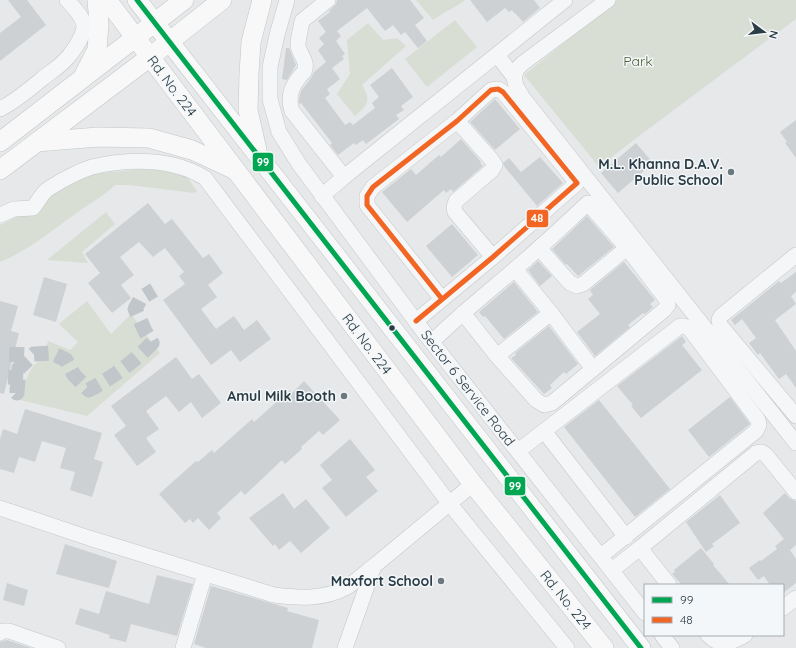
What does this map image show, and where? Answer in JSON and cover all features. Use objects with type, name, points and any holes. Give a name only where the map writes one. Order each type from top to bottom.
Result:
[{"type":"main road","points":[[83,78],[97,50],[99,24],[97,0]]},
{"type":"main road","name":"Rd. No. 224","points":[[107,0],[473,484],[604,648]]},
{"type":"main road","name":"Rd. No. 224","points":[[137,0],[641,648]]},
{"type":"main road","points":[[0,142],[184,0]]},
{"type":"main road","points":[[0,170],[150,57],[222,0]]},
{"type":"main road","points":[[258,155],[248,110],[251,42],[262,0]]},
{"type":"main road","points":[[37,142],[98,138],[149,138],[192,150],[236,170]]},
{"type":"street","points":[[0,109],[24,93],[54,69],[68,57],[77,44],[83,32],[84,24],[67,0]]},
{"type":"street","name":"Sector 6 Service Road","points":[[287,0],[277,35],[270,68],[270,99],[280,132],[299,164],[322,196],[433,344],[644,612]]},
{"type":"street","points":[[328,0],[302,21],[298,46],[304,58],[304,72],[296,80],[289,97],[292,111],[344,177]]},
{"type":"street","points":[[322,196],[565,0]]},
{"type":"street","points":[[514,77],[517,69],[523,63],[608,0]]},
{"type":"street","points":[[463,313],[497,356],[536,400],[544,406],[552,403],[664,310],[668,305],[666,298],[627,248],[516,86],[514,77],[497,55]]},
{"type":"street","points":[[442,299],[367,205],[367,196],[373,187],[457,121],[491,90],[498,89],[503,92],[581,179]]},
{"type":"street","points":[[457,121],[495,165],[492,170],[456,201],[454,207],[455,212],[493,257]]},
{"type":"street","points":[[0,215],[14,209],[33,208],[47,189],[77,173],[98,166],[118,163],[146,162],[187,169],[205,178],[449,503],[567,648]]},
{"type":"street","points":[[416,321],[493,257],[581,179]]},
{"type":"street","points":[[418,361],[463,313],[540,248],[593,198]]},
{"type":"street","points":[[593,198],[796,443]]},
{"type":"street","points":[[540,248],[570,283],[577,286],[583,284],[627,248]]},
{"type":"street","points":[[796,255],[721,316],[719,320],[720,325],[796,416]]},
{"type":"street","points":[[515,269],[551,313],[593,369]]},
{"type":"street","points":[[497,356],[551,313]]},
{"type":"street","points":[[518,451],[680,326],[688,328],[758,420],[759,425],[756,431],[601,556]]},
{"type":"street","points":[[544,431],[626,537]]},
{"type":"street","points":[[612,570],[756,453],[762,452],[766,455],[796,492]]},
{"type":"street","points":[[0,508],[89,538],[274,595],[300,598],[320,596],[345,588],[374,566],[473,484]]},
{"type":"street","points":[[640,548],[668,584]]},
{"type":"street","points":[[344,648],[374,566]]},
{"type":"street","points":[[183,648],[205,574]]},
{"type":"street","points":[[784,607],[796,598]]},
{"type":"street","points":[[0,633],[3,631],[9,631],[58,648]]},
{"type":"street","points":[[663,636],[672,648]]},
{"type":"street","points":[[709,636],[718,644],[729,644],[743,636]]},
{"type":"green space","points":[[416,0],[465,0],[433,20]]},
{"type":"green space","name":"Park","points":[[617,0],[796,0],[796,19],[599,167],[524,75]]},
{"type":"green space","points":[[455,20],[477,47],[427,87],[405,59]]},
{"type":"green space","points":[[368,23],[383,40],[397,38],[406,46],[362,85],[367,94],[367,102],[355,116],[337,94],[350,74],[347,40]]},
{"type":"green space","points":[[141,169],[165,171],[187,177],[197,191],[194,193],[129,185],[115,185],[39,240],[0,262],[0,225],[32,209],[68,184],[92,174]]},
{"type":"green space","points":[[106,212],[115,224],[82,252],[88,263],[47,260]]},
{"type":"green space","points":[[87,301],[111,334],[131,314],[160,353],[87,416],[20,400],[30,372],[37,363],[42,360],[48,341],[70,350],[78,342],[59,324]]},
{"type":"building","points":[[8,0],[27,0],[46,25],[0,61],[0,33],[21,17]]},
{"type":"building","points":[[337,0],[410,0],[424,18],[415,25],[427,41],[418,48],[405,32],[401,35],[393,25],[385,31],[367,8],[337,31],[341,36],[336,41],[345,54],[342,56],[344,59],[332,68],[340,79],[327,89],[330,94],[325,98],[345,125],[350,122],[353,125],[375,108],[372,103],[379,97],[370,85],[392,68],[413,97],[401,106],[404,110],[396,115],[399,119],[366,144],[363,140],[356,145],[354,143],[338,155],[330,145],[332,143],[301,103],[299,104],[301,91],[314,72],[326,62],[318,50],[324,44],[319,38],[326,32],[318,21],[330,12],[329,11],[336,4]]},
{"type":"building","points":[[470,0],[534,0],[540,8],[523,22],[512,10],[509,12],[505,8],[487,22]]},
{"type":"building","points":[[286,48],[289,48],[296,65],[287,80],[282,79]]},
{"type":"building","points":[[495,99],[520,129],[495,150],[470,122]]},
{"type":"building","points":[[796,120],[796,158],[785,143],[787,142],[780,132]]},
{"type":"building","points":[[461,139],[483,166],[453,192],[451,189],[446,193],[444,190],[407,222],[382,192],[411,169],[416,175],[439,155],[441,157]]},
{"type":"building","points":[[636,143],[653,163],[618,193],[601,173]]},
{"type":"building","points":[[540,157],[563,183],[537,206],[503,163],[509,158],[521,172]]},
{"type":"building","points":[[148,203],[165,224],[172,219],[203,258],[209,254],[223,273],[208,285],[217,297],[201,309],[216,329],[234,316],[244,330],[257,320],[271,339],[240,362],[231,350],[211,365],[163,300],[185,284],[179,276],[184,272],[165,248],[153,257],[139,242],[120,257],[134,275],[121,285],[131,298],[112,313],[88,283],[100,273],[85,254]]},
{"type":"building","points":[[587,216],[614,247],[578,276],[552,249]]},
{"type":"building","points":[[452,224],[478,255],[452,277],[426,246]]},
{"type":"building","points":[[538,261],[552,276],[540,286],[528,270]]},
{"type":"building","points":[[624,262],[655,300],[650,304],[653,307],[628,325],[630,327],[595,356],[577,332],[600,314],[588,299],[593,295],[590,290]]},
{"type":"building","points":[[796,272],[796,292],[791,296],[796,304],[775,320],[796,351],[796,388],[786,374],[779,379],[760,353],[758,355],[749,343],[756,338],[742,319],[735,325],[731,320],[779,281],[781,283]]},
{"type":"building","points":[[44,277],[67,284],[56,322],[33,315]]},
{"type":"building","points":[[514,282],[538,312],[504,339],[485,316],[483,317],[479,312]]},
{"type":"building","points":[[0,301],[18,306],[11,331],[19,333],[4,394],[0,393]]},
{"type":"building","points":[[549,326],[578,364],[566,374],[564,372],[550,385],[552,388],[544,394],[511,358],[516,355],[515,353]]},
{"type":"building","points":[[682,336],[686,342],[682,345],[702,370],[641,418],[631,406],[633,405],[617,386]]},
{"type":"building","points":[[176,357],[192,379],[199,374],[221,403],[202,418],[191,402],[179,412],[166,396],[146,411],[159,429],[146,438],[156,452],[137,466],[114,435],[126,426],[111,406]]},
{"type":"building","points":[[304,381],[340,420],[323,435],[319,431],[285,464],[282,460],[245,495],[241,491],[217,513],[221,518],[209,530],[198,518],[193,523],[190,519],[185,523],[159,494],[196,461],[198,462],[212,450],[214,453],[252,419],[254,422],[290,390],[292,393]]},
{"type":"building","points":[[730,397],[750,424],[709,457],[688,430]]},
{"type":"building","points":[[599,400],[670,489],[635,517],[564,427]]},
{"type":"building","points":[[25,409],[102,433],[94,459],[103,462],[92,497],[70,490],[75,472],[60,468],[66,448],[42,441],[35,462],[19,457],[14,473],[0,469],[0,439],[3,429],[17,434]]},
{"type":"building","points":[[350,439],[375,470],[366,477],[378,491],[346,517],[322,488],[332,480],[320,465]]},
{"type":"building","points":[[283,493],[294,509],[306,499],[330,528],[301,553],[290,541],[279,550],[275,544],[273,546],[249,518]]},
{"type":"building","points":[[785,493],[789,498],[796,501],[796,545],[790,550],[796,559],[796,583],[784,592],[784,584],[769,584],[764,576],[758,580],[749,568],[777,549],[775,546],[784,539],[763,513]]},
{"type":"building","points":[[720,495],[740,523],[712,544],[714,546],[706,552],[686,522]]},
{"type":"building","points":[[65,544],[117,561],[109,588],[56,574]]},
{"type":"building","points":[[701,548],[729,584],[681,584],[672,574],[675,572],[674,570]]},
{"type":"building","points":[[157,575],[193,584],[177,636],[131,624],[126,642],[109,638],[110,635],[75,624],[80,608],[99,614],[106,591],[149,604]]},
{"type":"building","points":[[7,583],[28,590],[24,606],[3,600]]},
{"type":"building","points":[[211,586],[288,608],[287,611],[319,620],[312,648],[206,648],[194,644]]},
{"type":"building","points":[[7,640],[31,648],[0,648],[0,642]]},
{"type":"tunnel","points":[[17,347],[15,391],[17,393],[19,368],[34,354],[52,353],[66,360],[74,375],[89,390],[123,369],[152,343],[135,309],[141,298],[154,290]]},
{"type":"transit line","name":"99","points":[[137,0],[641,648]]},
{"type":"transit line","name":"48","points":[[416,321],[493,257],[577,183],[503,92],[498,89],[491,90],[457,121],[373,187],[367,196],[367,205],[442,299]]},
{"type":"place","name":"M.L. Khanna D.A.V. Public School","points":[[731,172]]},
{"type":"place","name":"Amul Milk Booth","points":[[344,396]]},
{"type":"place","name":"Maxfort School","points":[[441,581]]}]
